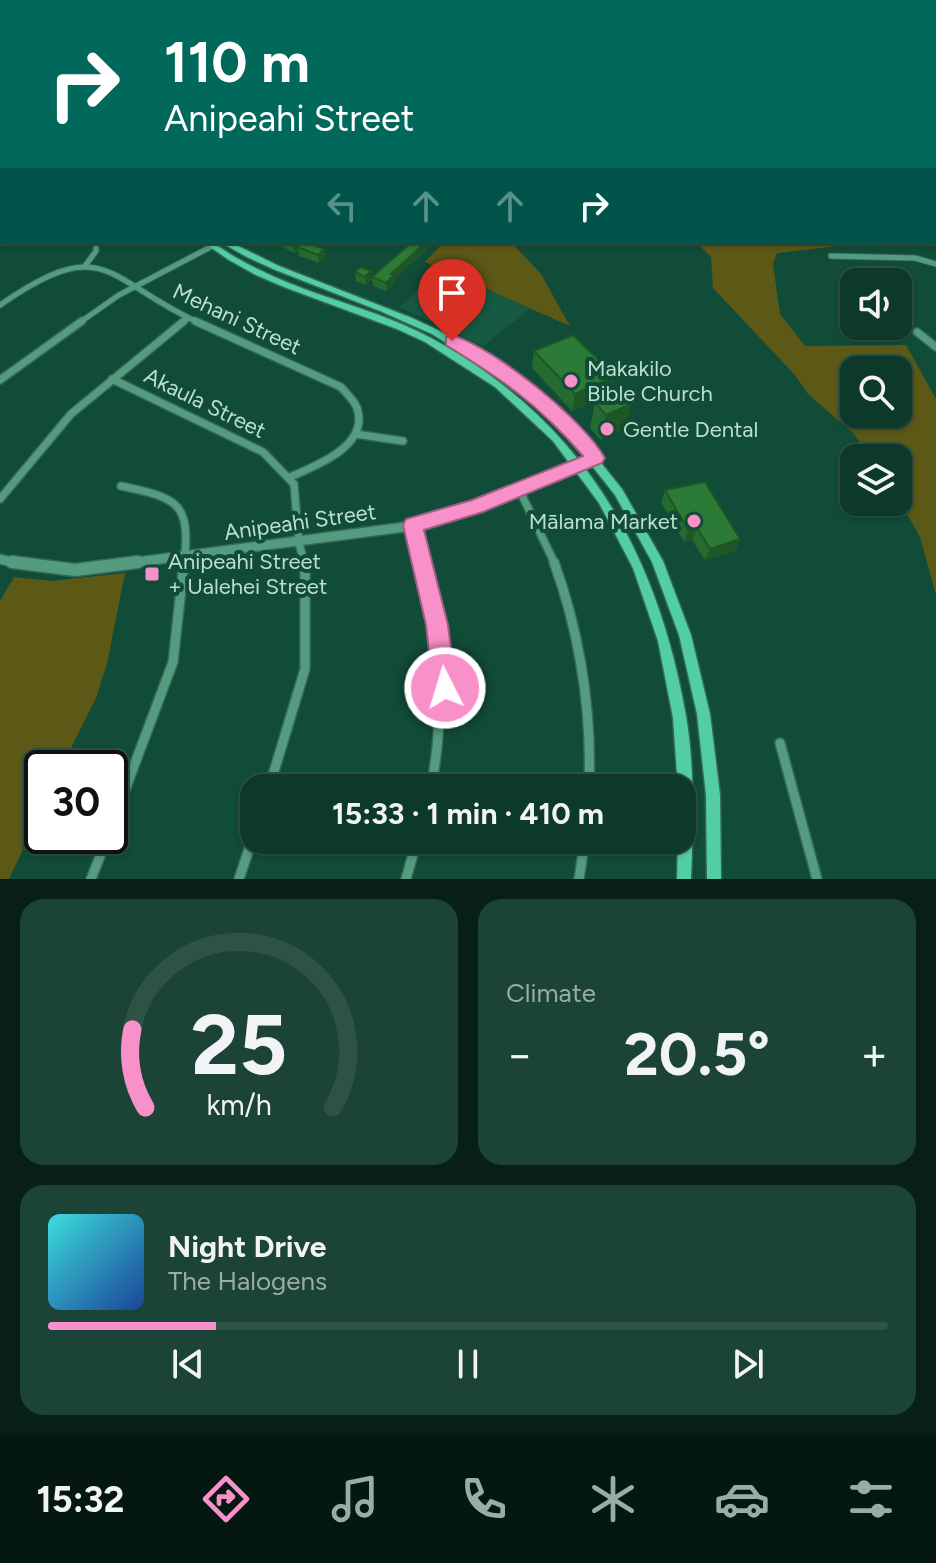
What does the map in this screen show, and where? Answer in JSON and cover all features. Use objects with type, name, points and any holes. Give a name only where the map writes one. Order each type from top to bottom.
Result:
[{"type":"main road","points":[[217,244],[249,268],[383,320],[466,361],[542,422],[580,465],[608,505],[635,557],[658,616],[675,685],[685,762],[684,879]]},
{"type":"main road","points":[[218,244],[391,312],[469,350],[517,381],[556,414],[596,458],[635,517],[669,584],[699,683],[711,764],[714,879]]},
{"type":"street","points":[[0,305],[48,275],[85,266],[96,251],[96,244]]},
{"type":"street","points":[[0,380],[77,322],[134,286],[214,244]]},
{"type":"street","points":[[831,256],[915,258],[936,264]]},
{"type":"street","name":"Mehani Street","points":[[85,266],[112,271],[186,320],[341,387],[357,407],[355,434]]},
{"type":"street","points":[[0,499],[71,414],[186,320]]},
{"type":"street","points":[[917,332],[936,347]]},
{"type":"street","name":"Akaula Street","points":[[112,379],[263,452],[290,477]]},
{"type":"street","points":[[273,774],[305,669],[305,557],[299,544],[297,504],[290,477],[332,458],[355,434],[403,441]]},
{"type":"street","name":"Anipeahi Street","points":[[0,559],[38,568],[75,570],[299,544],[413,525],[519,489],[596,458]]},
{"type":"street","points":[[121,486],[173,501],[180,507],[188,525],[171,670],[128,783]]},
{"type":"street","points":[[519,489],[563,579],[579,635],[588,697],[589,774]]},
{"type":"street","points":[[413,525],[442,655],[443,724],[434,774]]},
{"type":"street","points":[[780,743],[817,879]]},
{"type":"street","points":[[91,879],[101,854]]},
{"type":"street","points":[[239,879],[247,854]]},
{"type":"street","points":[[406,879],[413,854]]},
{"type":"street","points":[[579,879],[583,854]]},
{"type":"shaded area","points":[[442,244],[513,244],[541,274],[570,326],[425,262]]},
{"type":"shaded area","points":[[698,244],[847,244],[777,253],[773,264],[780,314],[805,346],[906,345],[936,399],[936,595],[920,537],[908,516],[912,516],[912,444],[861,444],[847,428],[912,428],[912,356],[840,356],[840,422],[808,394],[794,374],[713,288],[711,257]]},
{"type":"shaded area","points":[[440,268],[530,309],[483,346],[400,307]]},
{"type":"shaded area","points":[[125,573],[107,664],[96,698],[70,750],[24,750],[24,847],[9,879],[0,879],[0,601],[14,577],[52,581]]},
{"type":"building","points":[[310,244],[324,249],[318,255],[297,247]]},
{"type":"building","points":[[410,244],[424,244],[391,274],[394,275],[386,283],[372,277]]},
{"type":"building","points":[[361,267],[371,271],[365,277],[355,272]]},
{"type":"building","points":[[573,335],[615,376],[575,394],[534,351]]},
{"type":"building","points":[[618,391],[631,404],[606,415],[595,403]]},
{"type":"building","points":[[705,482],[740,539],[710,549],[697,528],[688,530],[665,490]]},
{"type":"place","name":"Makakilo Bible Church","points":[[571,381]]},
{"type":"place","name":"Gentle Dental","points":[[607,429]]},
{"type":"place","name":"Mālama Market","points":[[694,521]]},
{"type":"place","name":"Anipeahi Street + Ualehei Street","points":[[152,574]]},
{"type":"route","points":[[445,688],[437,625],[413,525],[476,506],[596,458],[556,414],[517,381],[452,341]]}]
